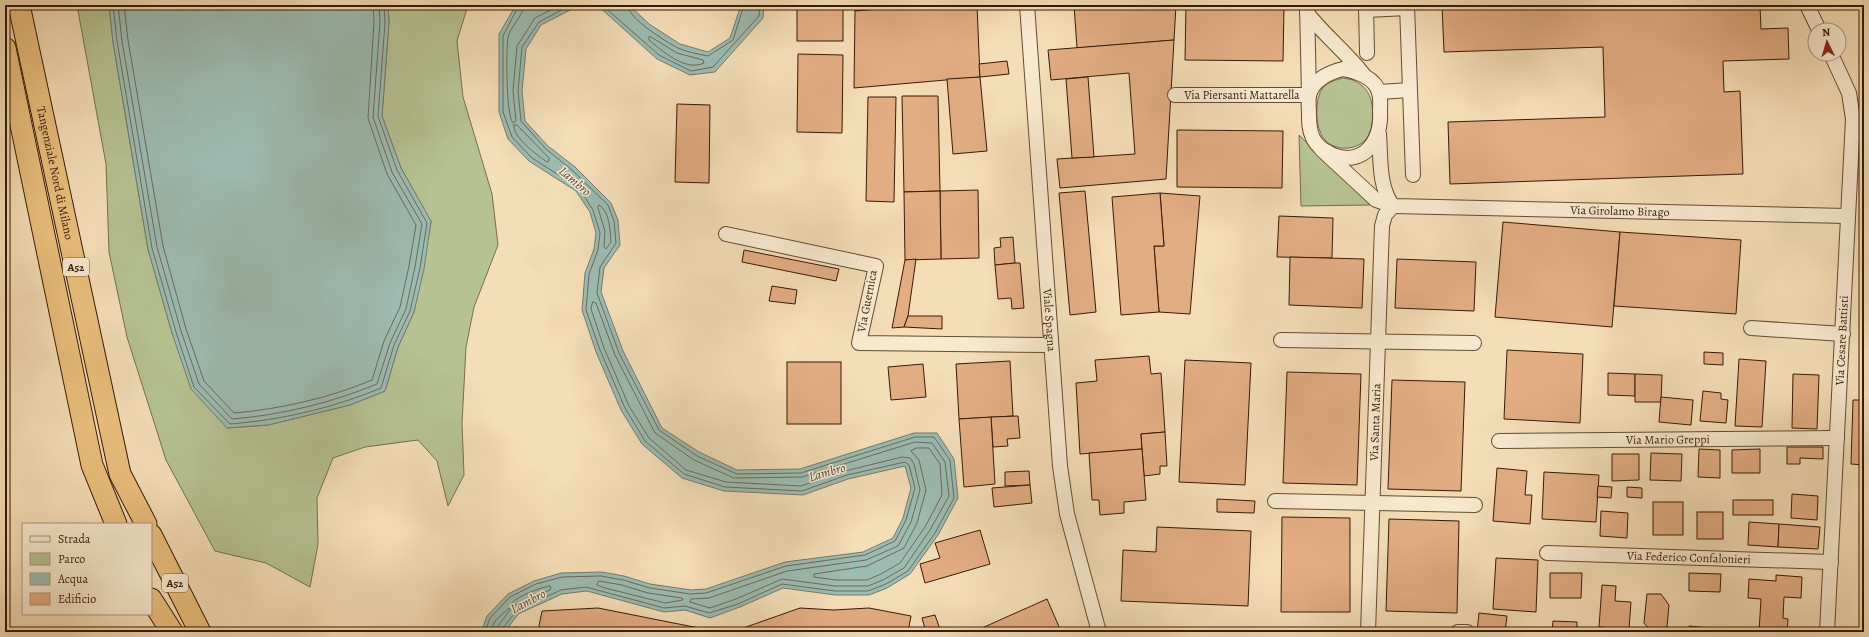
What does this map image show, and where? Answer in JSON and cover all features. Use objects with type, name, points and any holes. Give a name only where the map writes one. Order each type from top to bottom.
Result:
[{"type":"highway","name":"Tangenziale Nord di Milano","points":[[19,5],[120,474],[145,523]]},
{"type":"highway","name":"Tangenziale Nord di Milano","points":[[5,48],[92,465],[116,523]]},
{"type":"highway","name":"A52","points":[[152,537],[200,632]]},
{"type":"highway","name":"A52","points":[[152,601],[172,632]]},
{"type":"street","name":"Viale Spagna","points":[[1028,5],[1060,466],[1067,514],[1099,632]]},
{"type":"street","points":[[1807,5],[1815,22]]},
{"type":"street","points":[[1367,53],[1366,8],[1407,7],[1413,175]]},
{"type":"street","points":[[1307,9],[1316,25],[1351,58],[1379,92],[1381,121],[1379,134],[1382,180],[1386,197],[1393,206]]},
{"type":"street","points":[[1307,9],[1309,126],[1313,139],[1321,149],[1339,157],[1351,157],[1368,150],[1379,134]]},
{"type":"street","name":"Via Cesare Battisti","points":[[1827,632],[1853,119],[1849,93],[1835,62]]},
{"type":"street","points":[[1309,95],[1320,80],[1333,71],[1343,69],[1354,70],[1363,74]]},
{"type":"street","points":[[1379,92],[1410,90]]},
{"type":"street","name":"Via Piersanti Mattarella","points":[[1175,95],[1309,95]]},
{"type":"street","name":"Via Girolamo Birago","points":[[1321,149],[1376,200],[1393,206],[1848,216]]},
{"type":"street","name":"Via Santa Maria","points":[[1368,632],[1382,226],[1385,215],[1393,206]]},
{"type":"street","name":"Via Guernica","points":[[726,234],[876,266],[859,343],[1051,345]]},
{"type":"street","points":[[1751,328],[1842,334]]},
{"type":"street","points":[[1281,340],[1474,343]]},
{"type":"street","name":"Via Mario Greppi","points":[[1499,441],[1837,438]]},
{"type":"street","points":[[1275,501],[1475,505]]},
{"type":"street","name":"Via Federico Confalonieri","points":[[1547,553],[1831,562]]},
{"type":"street","points":[[1458,632],[1467,632]]},
{"type":"green space","points":[[77,5],[109,5],[113,42],[148,249],[172,333],[227,428],[268,425],[350,405],[385,391],[398,347],[414,312],[431,222],[401,168],[382,116],[389,22],[388,5],[468,5],[457,41],[463,97],[492,194],[498,245],[474,307],[466,347],[462,423],[464,475],[448,506],[437,461],[418,440],[365,447],[333,458],[317,498],[318,544],[310,587],[266,563],[215,551],[166,460],[127,337],[109,252],[106,164]]},
{"type":"green space","points":[[1343,78],[1360,84],[1365,89],[1372,103],[1373,111],[1371,129],[1368,136],[1359,145],[1345,148],[1332,145],[1326,141],[1322,136],[1317,116],[1319,94],[1322,89],[1329,83]]},
{"type":"green space","points":[[1299,135],[1370,205],[1301,206]]},
{"type":"water","points":[[109,5],[388,5],[389,22],[382,116],[401,168],[431,221],[424,269],[414,312],[398,347],[385,391],[350,405],[268,425],[227,428],[191,389],[172,333],[148,249],[113,42]]},
{"type":"water","name":"Lambro","points":[[516,5],[589,5],[578,6],[541,25],[526,49],[522,91],[525,121],[548,146],[575,167],[611,203],[618,220],[620,245],[604,268],[601,292],[623,351],[662,428],[699,452],[737,470],[800,469],[914,433],[937,433],[954,459],[958,498],[938,535],[910,574],[887,588],[869,595],[835,595],[783,588],[740,607],[710,618],[685,610],[664,612],[587,591],[562,594],[518,614],[505,632],[481,632],[487,616],[508,594],[534,581],[561,573],[602,572],[624,576],[650,584],[691,590],[706,589],[785,562],[863,552],[893,538],[903,518],[911,488],[905,466],[848,479],[803,495],[724,491],[682,478],[642,444],[621,410],[596,352],[582,310],[585,273],[594,249],[596,233],[590,212],[576,191],[529,161],[508,139],[499,112],[499,34]]},
{"type":"water","points":[[597,5],[629,5],[649,24],[680,44],[708,52],[730,38],[741,5],[764,5],[763,18],[715,72],[690,75],[657,59]]},
{"type":"building","points":[[797,5],[843,5],[843,41],[797,41]]},
{"type":"building","points":[[855,5],[910,5],[910,7],[855,11]]},
{"type":"building","points":[[926,5],[977,5],[980,77],[854,88],[855,11]]},
{"type":"building","points":[[1074,5],[1176,5],[1174,40],[1077,48]]},
{"type":"building","points":[[1186,5],[1284,5],[1283,61],[1185,60]]},
{"type":"building","points":[[1442,5],[1760,5],[1761,29],[1788,28],[1789,59],[1723,61],[1724,92],[1740,91],[1743,174],[1450,184],[1448,122],[1605,117],[1603,47],[1444,52]]},
{"type":"building","points":[[1174,40],[1166,179],[1060,188],[1057,159],[1135,154],[1129,73],[1051,80],[1048,50]]},
{"type":"building","points":[[798,54],[843,55],[842,133],[797,132]]},
{"type":"building","points":[[1007,61],[1009,74],[980,77],[979,64]]},
{"type":"building","points":[[980,77],[987,151],[953,154],[947,79]]},
{"type":"building","points":[[1088,77],[1094,157],[1072,158],[1066,79]]},
{"type":"building","points":[[902,96],[938,96],[940,191],[904,192]]},
{"type":"building","points":[[868,97],[896,97],[894,202],[866,201]]},
{"type":"building","points":[[677,104],[710,105],[709,183],[675,182]]},
{"type":"building","points":[[1177,130],[1283,131],[1282,188],[1177,187]]},
{"type":"building","points":[[978,190],[979,258],[941,259],[940,191]]},
{"type":"building","points":[[940,191],[941,259],[905,260],[904,192]]},
{"type":"building","points":[[1085,191],[1096,312],[1070,315],[1059,193]]},
{"type":"building","points":[[1160,193],[1200,196],[1190,314],[1159,312],[1154,246],[1164,246]]},
{"type":"building","points":[[1160,193],[1164,246],[1154,246],[1159,312],[1121,315],[1112,197]]},
{"type":"building","points":[[1279,216],[1333,218],[1332,258],[1277,257]]},
{"type":"building","points":[[1503,222],[1620,232],[1612,327],[1495,317]]},
{"type":"building","points":[[1620,232],[1741,240],[1736,314],[1614,306]]},
{"type":"building","points":[[1013,237],[1015,263],[995,265],[994,248],[1001,247],[1000,238]]},
{"type":"building","points":[[744,250],[839,269],[836,281],[742,262]]},
{"type":"building","points":[[1290,257],[1364,259],[1362,308],[1289,305]]},
{"type":"building","points":[[916,259],[908,316],[904,327],[892,328],[905,260]]},
{"type":"building","points":[[1397,259],[1476,262],[1474,311],[1395,308]]},
{"type":"building","points":[[1020,263],[1024,308],[1012,309],[1011,298],[998,299],[995,265]]},
{"type":"building","points":[[772,286],[797,290],[795,304],[769,301]]},
{"type":"building","points":[[908,316],[942,316],[942,329],[904,327]]},
{"type":"building","points":[[1507,350],[1583,354],[1580,423],[1504,419]]},
{"type":"building","points":[[1704,352],[1723,353],[1723,365],[1704,364]]},
{"type":"building","points":[[1149,356],[1151,374],[1161,373],[1165,432],[1141,434],[1142,449],[1080,454],[1076,383],[1097,381],[1095,360]]},
{"type":"building","points":[[1739,359],[1766,361],[1762,427],[1735,426]]},
{"type":"building","points":[[1185,360],[1251,363],[1245,485],[1179,482]]},
{"type":"building","points":[[1010,361],[1013,416],[959,419],[956,364]]},
{"type":"building","points":[[787,362],[841,362],[841,424],[787,424]]},
{"type":"building","points":[[923,364],[926,397],[891,400],[888,367]]},
{"type":"building","points":[[1287,372],[1361,374],[1357,485],[1283,483]]},
{"type":"building","points":[[1608,373],[1635,374],[1635,396],[1608,395]]},
{"type":"building","points":[[1635,374],[1662,375],[1661,402],[1635,402]]},
{"type":"building","points":[[1793,374],[1819,375],[1817,429],[1792,428]]},
{"type":"building","points":[[1392,380],[1465,382],[1461,491],[1388,489]]},
{"type":"building","points":[[1703,391],[1721,393],[1721,399],[1728,400],[1726,423],[1700,421]]},
{"type":"building","points":[[1661,397],[1693,400],[1691,425],[1659,422]]},
{"type":"building","points":[[1853,400],[1864,400],[1864,421],[1861,421],[1861,442],[1864,442],[1864,465],[1851,464]]},
{"type":"building","points":[[1018,416],[1020,438],[1007,439],[1008,446],[993,447],[991,417]]},
{"type":"building","points":[[991,417],[995,484],[964,487],[959,419]]},
{"type":"building","points":[[1165,432],[1167,466],[1160,466],[1160,474],[1144,476],[1141,434]]},
{"type":"building","points":[[1787,447],[1823,447],[1823,459],[1800,458],[1800,464],[1787,464]]},
{"type":"building","points":[[1142,449],[1146,500],[1124,502],[1124,513],[1100,515],[1099,500],[1092,500],[1089,453]]},
{"type":"building","points":[[1699,449],[1720,450],[1720,478],[1698,477]]},
{"type":"building","points":[[1760,449],[1760,473],[1732,473],[1732,450]]},
{"type":"building","points":[[1651,453],[1682,454],[1681,481],[1650,480]]},
{"type":"building","points":[[1612,454],[1639,454],[1639,480],[1612,481]]},
{"type":"building","points":[[1497,468],[1527,471],[1525,495],[1532,495],[1530,524],[1493,521]]},
{"type":"building","points":[[1029,471],[1030,485],[1005,486],[1005,472]]},
{"type":"building","points":[[1544,472],[1599,475],[1596,522],[1542,519]]},
{"type":"building","points":[[1030,485],[1032,503],[994,507],[992,488]]},
{"type":"building","points":[[1598,486],[1612,487],[1611,498],[1597,497]]},
{"type":"building","points":[[1627,487],[1642,488],[1642,498],[1627,497]]},
{"type":"building","points":[[1792,494],[1818,496],[1817,520],[1791,518]]},
{"type":"building","points":[[1217,499],[1255,501],[1254,513],[1217,512]]},
{"type":"building","points":[[1733,500],[1773,500],[1773,515],[1733,515]]},
{"type":"building","points":[[1653,502],[1683,502],[1683,535],[1653,535]]},
{"type":"building","points":[[1601,511],[1628,513],[1627,538],[1600,536]]},
{"type":"building","points":[[1697,512],[1723,512],[1723,539],[1697,539]]},
{"type":"building","points":[[1282,517],[1350,518],[1350,612],[1281,612]]},
{"type":"building","points":[[1389,519],[1459,521],[1457,613],[1386,611]]},
{"type":"building","points":[[1749,522],[1779,524],[1778,547],[1748,545]]},
{"type":"building","points":[[1779,524],[1820,527],[1818,549],[1778,547]]},
{"type":"building","points":[[1157,527],[1251,531],[1248,606],[1121,601],[1123,550],[1156,552]]},
{"type":"building","points":[[980,530],[990,564],[925,583],[920,564],[940,558],[935,543]]},
{"type":"building","points":[[1496,558],[1538,560],[1536,612],[1493,609]]},
{"type":"building","points":[[1550,573],[1582,573],[1581,598],[1550,598]]},
{"type":"building","points":[[1689,573],[1721,574],[1720,592],[1689,591]]},
{"type":"building","points":[[1776,575],[1802,577],[1801,598],[1784,597],[1783,618],[1788,619],[1787,632],[1759,632],[1761,599],[1748,598],[1749,579],[1776,581]]},
{"type":"building","points":[[1602,585],[1616,586],[1615,601],[1631,602],[1629,629],[1599,627]]},
{"type":"building","points":[[1647,594],[1661,594],[1669,605],[1667,627],[1659,632],[1651,631],[1644,623]]},
{"type":"building","points":[[1047,599],[1060,629],[1053,632],[973,632]]},
{"type":"building","points":[[598,608],[719,632],[514,632],[515,627],[538,631],[542,611]]},
{"type":"building","points":[[800,608],[834,610],[869,608],[911,616],[908,632],[732,632]]},
{"type":"building","points":[[1479,613],[1507,616],[1505,632],[1477,632]]},
{"type":"building","points":[[935,615],[941,632],[926,632],[922,618]]},
{"type":"building","points":[[1553,621],[1577,622],[1577,632],[1552,632]]},
{"type":"building","points":[[1689,626],[1741,631],[1741,632],[1689,632]]}]
